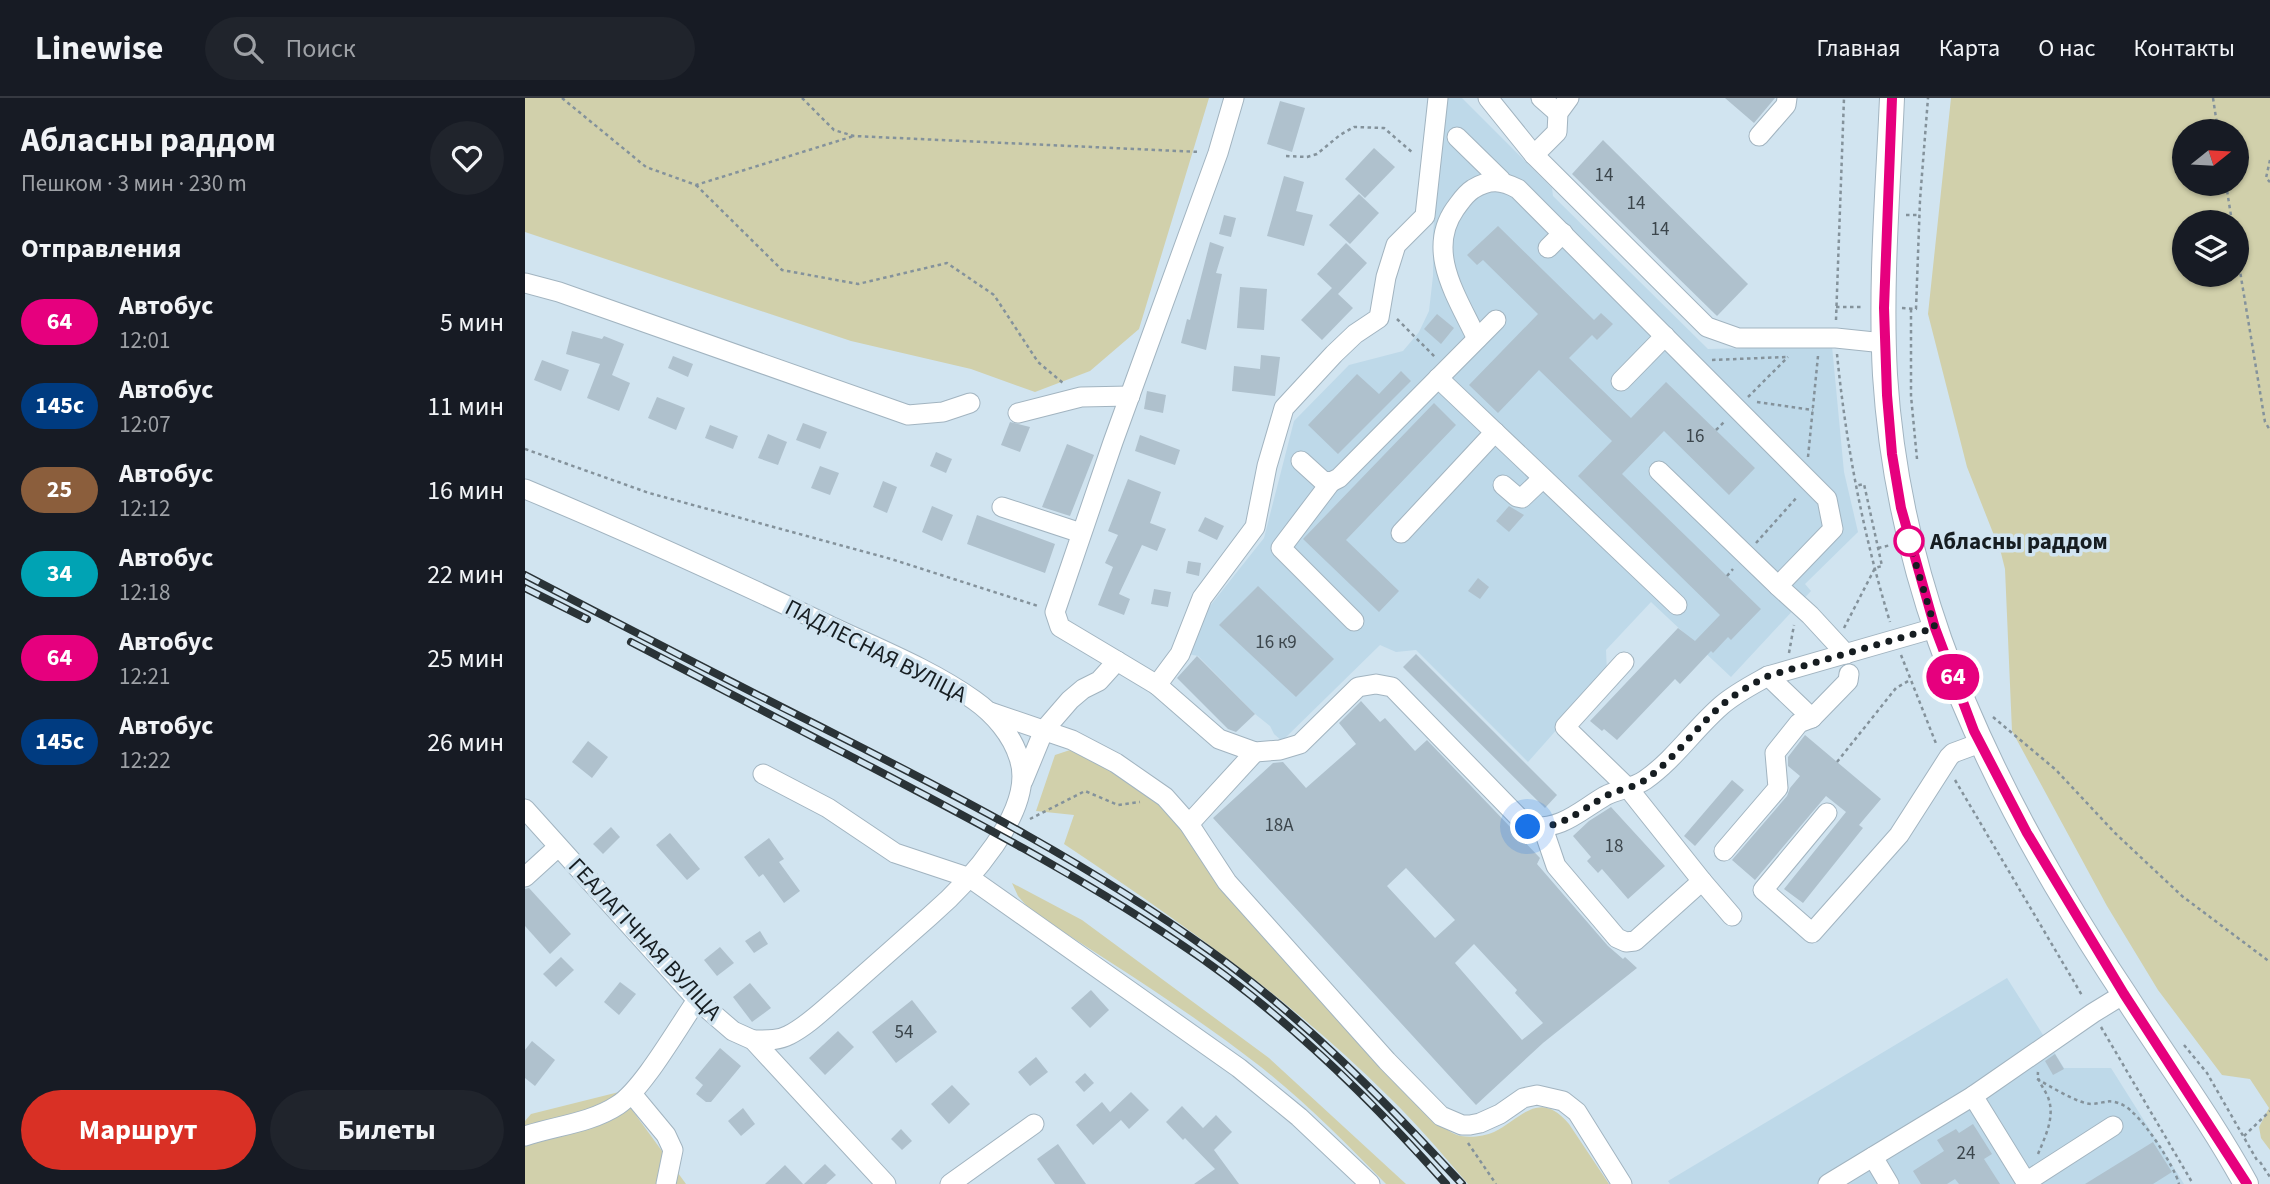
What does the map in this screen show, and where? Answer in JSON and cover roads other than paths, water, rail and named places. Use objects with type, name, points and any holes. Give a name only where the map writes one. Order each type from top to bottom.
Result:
[{"type":"main road","points":[[1892,98],[1884,343],[1889,416],[1897,483],[1909,542],[1935,628],[1962,703],[1987,735],[2027,833],[2124,994],[2249,1177]]},
{"type":"street","points":[[1234,98],[1218,153],[1055,612],[1061,626],[1157,685],[1219,739],[1255,752],[1280,750],[1300,744],[1358,687],[1376,684],[1392,687],[1528,827],[1543,828],[1577,816],[1607,795],[1643,782],[1721,705],[1743,689],[1841,648],[1935,628]]},
{"type":"street","points":[[1157,685],[1180,654],[1202,598],[1255,527],[1267,466],[1284,408],[1334,354],[1378,318],[1396,245],[1425,216],[1438,98]]},
{"type":"street","points":[[1534,155],[1557,132],[1564,106],[1541,98]]},
{"type":"street","points":[[1759,136],[1786,105],[1787,98]]},
{"type":"street","points":[[1494,101],[1534,155],[1707,327],[1738,338],[1836,338],[1884,343]]},
{"type":"street","points":[[1457,137],[1501,180],[1518,188],[1688,359],[1741,405],[1827,499],[1833,529],[1778,586]]},
{"type":"street","points":[[1477,339],[1445,271],[1442,244],[1449,217],[1466,194],[1484,183],[1501,180]]},
{"type":"street","points":[[1548,248],[1563,233]]},
{"type":"street","points":[[525,282],[908,415],[943,412],[970,403]]},
{"type":"street","points":[[1354,621],[1280,548],[1331,482],[1339,478],[1496,320]]},
{"type":"street","points":[[1621,381],[1665,336]]},
{"type":"street","points":[[1443,373],[1495,432],[1677,605]]},
{"type":"street","points":[[1018,413],[1081,397],[1130,396]]},
{"type":"street","points":[[1401,533],[1495,432]]},
{"type":"street","points":[[1301,461],[1323,481],[1331,482]]},
{"type":"street","points":[[1659,471],[1841,648]]},
{"type":"street","points":[[1503,485],[1522,498],[1543,478]]},
{"type":"street","name":"ПАДЛЕСНАЯ ВУЛІЦА","points":[[525,489],[635,535],[914,666],[955,688],[988,711],[1013,743],[1020,759],[1023,780]]},
{"type":"street","points":[[1002,507],[1081,533]]},
{"type":"street","points":[[753,1040],[790,1035],[809,1021],[942,906],[970,878],[995,847],[1013,811],[1044,730],[1070,700],[1099,681],[1117,661]]},
{"type":"street","points":[[1624,662],[1565,727],[1628,788],[1732,916]]},
{"type":"street","points":[[1777,674],[1812,718]]},
{"type":"street","points":[[1724,851],[1779,788],[1775,753],[1799,723],[1812,718],[1848,681],[1849,674]]},
{"type":"street","points":[[988,711],[1072,740],[1116,762],[1165,797],[1189,824],[1227,882],[1387,1061],[1441,1116],[1462,1125],[1480,1124],[1523,1098],[1537,1095],[1563,1101],[1577,1112],[1622,1184]]},
{"type":"street","points":[[1827,813],[1763,890],[1812,933],[1899,835],[1949,757],[1987,735]]},
{"type":"street","points":[[1189,824],[1255,752]]},
{"type":"street","points":[[763,774],[828,808],[895,853],[970,878],[1239,1068],[1299,1116],[1370,1184]]},
{"type":"street","name":"ГЕАЛАГІЧНАЯ ВУЛІЦА","points":[[525,809],[697,1000],[733,1031],[753,1040],[886,1184]]},
{"type":"street","points":[[1543,828],[1556,866],[1617,937],[1626,942],[1635,941],[1702,881]]},
{"type":"street","points":[[525,877],[558,847]]},
{"type":"street","points":[[1834,1182],[1973,1096],[2124,994]]},
{"type":"street","points":[[525,1136],[617,1106],[632,1094],[697,1000]]},
{"type":"street","points":[[632,1094],[666,1135],[673,1150],[666,1184]]},
{"type":"street","points":[[1973,1096],[2027,1183],[2113,1126]]},
{"type":"street","points":[[950,1184],[1034,1124]]},
{"type":"street","points":[[1873,1157],[1889,1184]]},
{"type":"railway","points":[[525,575],[980,809],[1074,862],[1165,919],[1244,976],[1310,1031],[1403,1121],[1462,1184]]},
{"type":"railway","points":[[525,588],[587,619]]},
{"type":"railway","points":[[631,642],[894,779],[1018,846],[1140,917],[1216,968],[1286,1025],[1353,1086],[1446,1184]]},
{"type":"place","name":"Абласны раддом","points":[[1909,541]]}]
